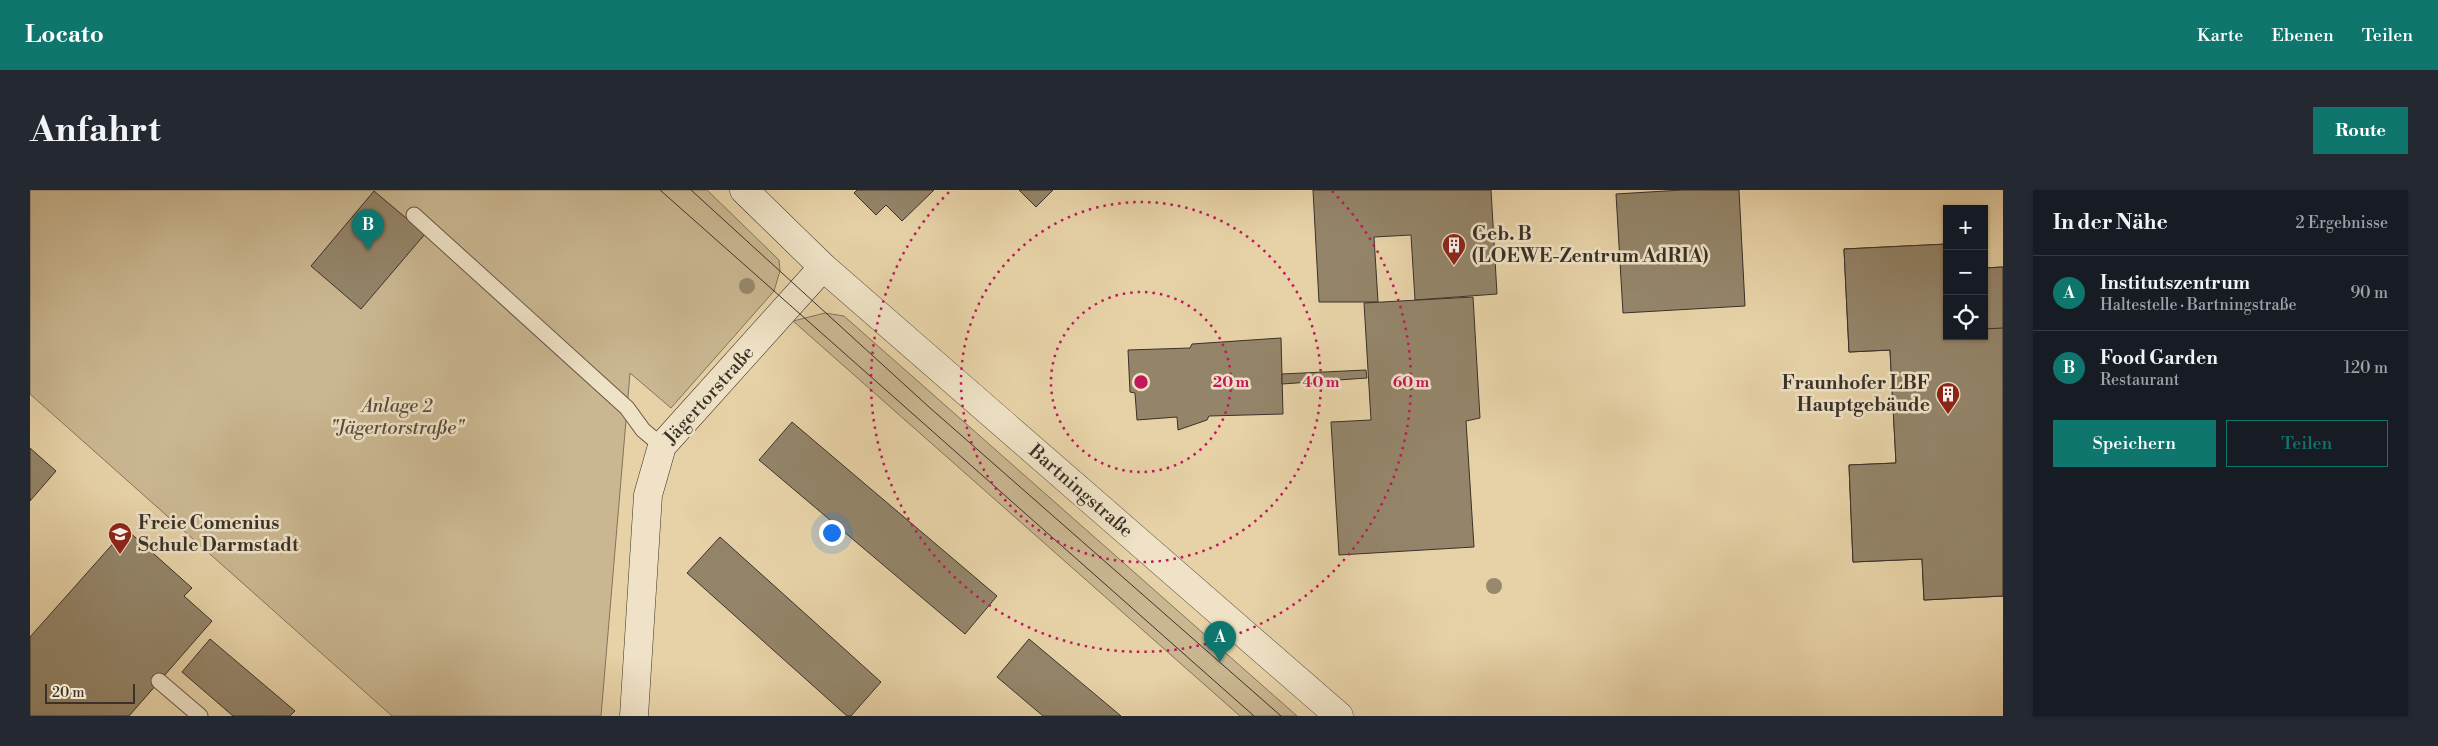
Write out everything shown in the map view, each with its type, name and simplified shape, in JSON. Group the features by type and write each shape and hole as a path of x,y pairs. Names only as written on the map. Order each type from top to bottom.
{"street":[{"path":"744,190 823,267"},
{"name":"Jägertorstraße","path":"634,716 648,495 662,446 823,267"},
{"name":"Bartningstraße","path":"823,267 1339,716"}],"lane":[{"path":"414,215 627,408 643,430 662,446"},
{"path":"159,681 200,716"}],"green space":[{"name":"Anlage 2 \"Jägertorstraße\"","path":"30,190 707,190 779,260 780,271 774,291 671,408 630,373 601,716 392,716 30,394"},
{"path":"825,313 844,316 1297,716 1240,716 793,321"}],"building":[{"path":"857,190 934,190 902,221 886,205 876,215 854,193"},
{"path":"1019,190 1053,190 1036,207"},
{"name":"Geb. B (LOEWE-Zentrum AdRIA)","path":"1313,190 1491,190 1497,294 1415,300 1411,235 1374,237 1378,302 1319,302"},
{"path":"1682,190 1739,190 1745,306 1623,313 1616,194"},
{"path":"374,191 425,234 361,309 311,266"},
{"name":"Fraunhofer LBF Hauptgebäude","path":"1943,244 1943,340 1960,340 1963,391 2003,389 2003,596 1924,600 1922,559 1853,562 1849,465 1896,463 1890,350 1849,352 1844,249"},
{"name":"Fraunhofer LBF Hauptgebäude","path":"1943,244 1943,340 1988,340 1988,268 2003,267 2003,596 1924,600 1922,559 1853,562 1849,465 1896,463 1890,350 1849,352 1844,249"},
{"path":"2003,267 2003,328 1988,329 1988,268"},
{"path":"1473,297 1480,418 1466,421 1474,547 1339,555 1331,422 1371,420 1364,303"},
{"path":"1281,338 1283,414 1209,416 1207,420 1178,430 1177,417 1137,420 1135,393 1130,392 1128,350 1190,348 1192,344"},
{"path":"1366,370 1367,378 1282,384 1282,374"},
{"path":"792,422 997,596 965,634 759,460"},
{"path":"30,448 56,471 30,501"},
{"path":"126,529 192,588 184,596 212,621 129,716 30,716 30,637"},
{"path":"720,537 881,682 851,716 847,716 687,573"},
{"path":"210,639 295,711 290,716 233,716 182,672"},
{"path":"1029,639 1121,716 1043,716 997,677"}],"tram line":[{"path":"660,190 1254,716"},
{"path":"691,190 929,407 1281,716"}],"place":[{"name":"Food Garden","path":"368,250"},
{"name":"Geb. B (LOEWE-Zentrum AdRIA)","path":"1454,266"},
{"name":"Fraunhofer LBF Hauptgebäude","path":"1948,415"},
{"name":"Freie Comenius Schule Darmstadt","path":"120,555"},
{"name":"Institutszentrum","path":"1220,662"}]}
